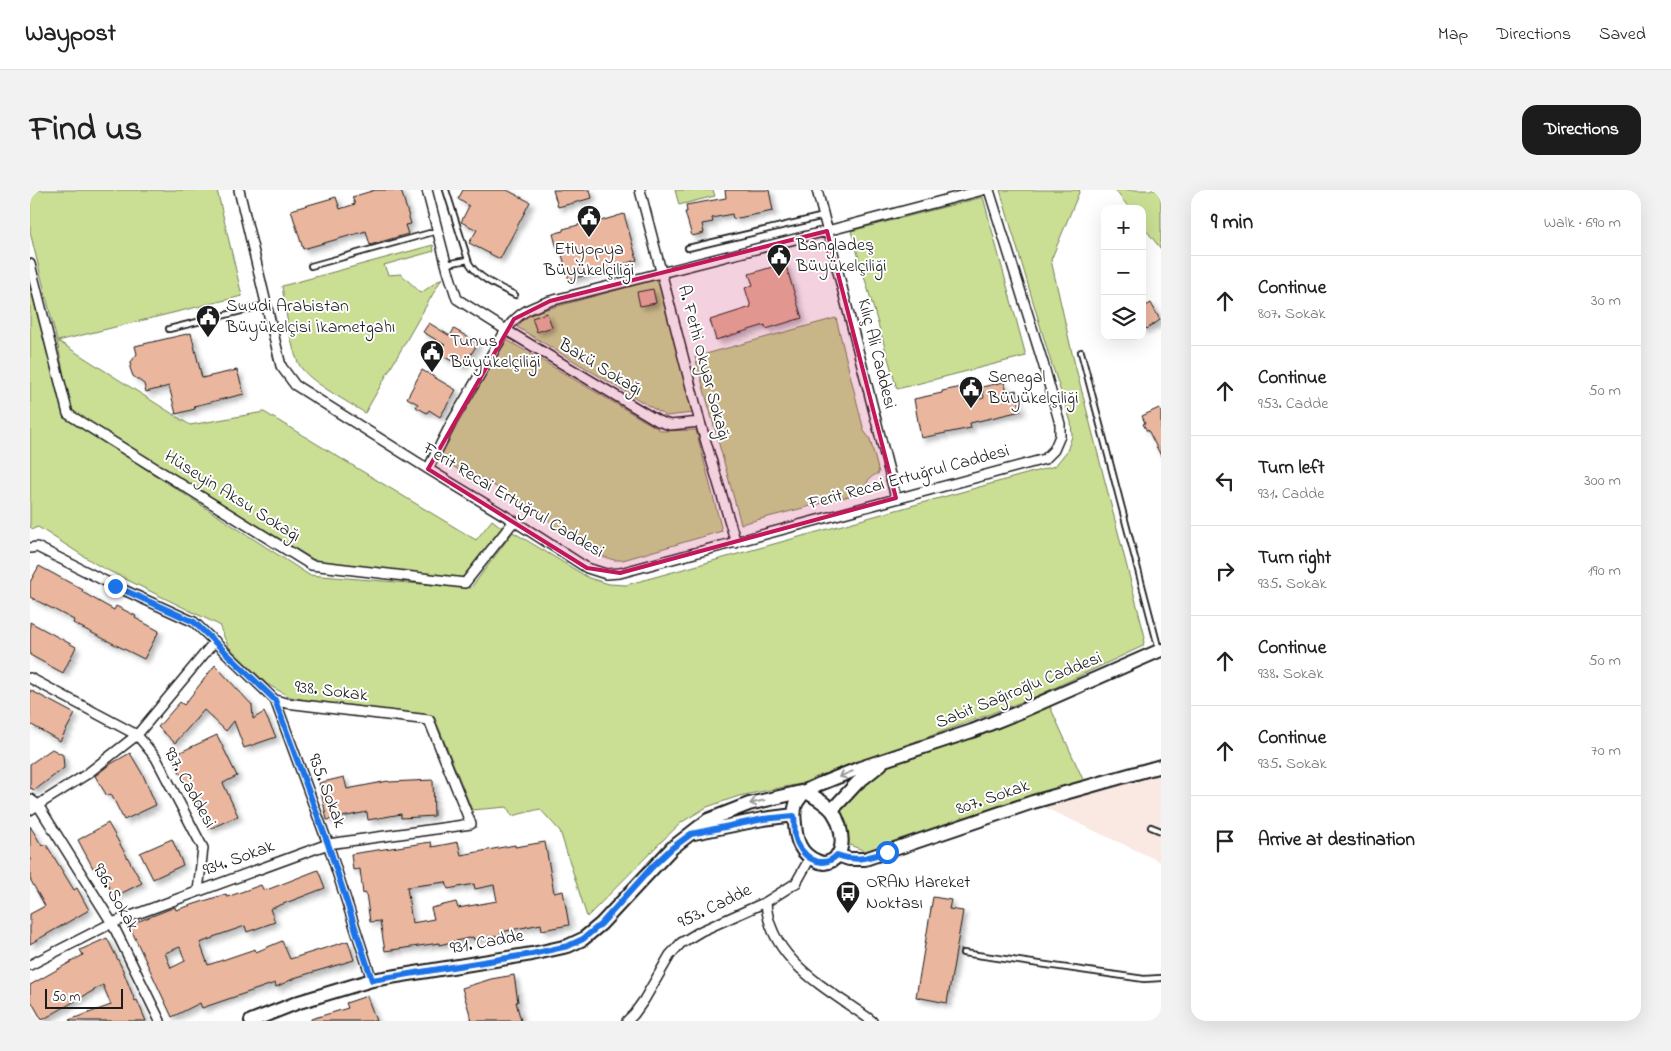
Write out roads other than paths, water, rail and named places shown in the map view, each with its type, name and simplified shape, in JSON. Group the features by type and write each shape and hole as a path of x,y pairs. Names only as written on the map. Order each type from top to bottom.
{"main road":[{"name":"Sabit Sağıroğlu Caddesi","path":"805,791 889,758 972,731 1160,651"},
{"name":"Sabit Sağıroğlu Caddesi","path":"832,810 856,783 889,758"},
{"name":"807. Sokak","path":"837,855 849,859 865,859 1033,802 1161,766"},
{"path":"805,791 832,810 838,820 842,842 840,852 830,861 822,863 810,858 800,848 796,837 794,816 796,805 805,791"},
{"name":"931. Cadde","path":"251,1021 299,1002 372,980 532,954 568,946 583,939 607,918 672,848 708,820 748,804 805,791"},
{"name":"931. Cadde","path":"691,834 763,819 794,816"}],"street":[{"name":"Ferit Recai Ertuğrul Caddesi","path":"239,190 281,366 295,385 428,469 514,520 587,568 606,574 620,573 736,543 1045,458 1054,450 1060,436 1060,424 1043,362 989,190"},
{"name":"Bakü Sokağı","path":"427,190 457,299 658,421 670,425 700,422"},
{"name":"A. Fethi Okyar Sokağı","path":"640,190 700,422 736,543"},
{"name":"Kılıç Ali Caddesi","path":"817,190 896,498"},
{"path":"428,469 452,422 506,330 514,319 533,306 983,190"},
{"name":"Hüseyin Aksu Sokağı","path":"30,264 68,414 311,565 465,583 514,520"},
{"path":"30,548 37,547 115,586 194,622 215,641 137,735 87,774 33,805"},
{"name":"938. Sokak","path":"215,641 275,700 286,703 429,720 471,824"},
{"name":"937. Caddesi","path":"30,678 137,735 156,758 203,848 198,891"},
{"name":"935. Sokak","path":"275,700 328,844 372,980"},
{"name":"936. Sokak","path":"33,805 112,923 160,1021"},
{"name":"934. Sokak","path":"30,965 112,923 328,844 471,824"},
{"name":"953. Cadde","path":"627,1021 644,1000 670,955 681,944 701,931 766,902 796,883 810,858"},
{"path":"766,902 770,927 787,954 803,971 872,1021"}],"lane":[{"path":"446,190 468,260 473,270 515,296"},
{"path":"688,248 824,216"},
{"path":"311,266 438,231"},
{"path":"446,264 468,260"},
{"path":"168,329 266,304"},
{"path":"1081,352 1160,651"},
{"path":"1151,827 1161,831"},
{"path":"963,953 1144,978 1161,978"}],"place":[{"name":"Etiyopya Büyükelçiliği","path":"589,238"},
{"name":"Bangladeş Büyükelçiliği","path":"779,277"},
{"name":"Suudi Arabistan Büyükelçisi İkametgahı","path":"208,338"},
{"name":"Tunus Büyükelçiliği","path":"432,373"},
{"name":"Senegal Büyükelçiliği","path":"971,409"},
{"name":"ORAN Hareket Noktası","path":"848,914"}]}
